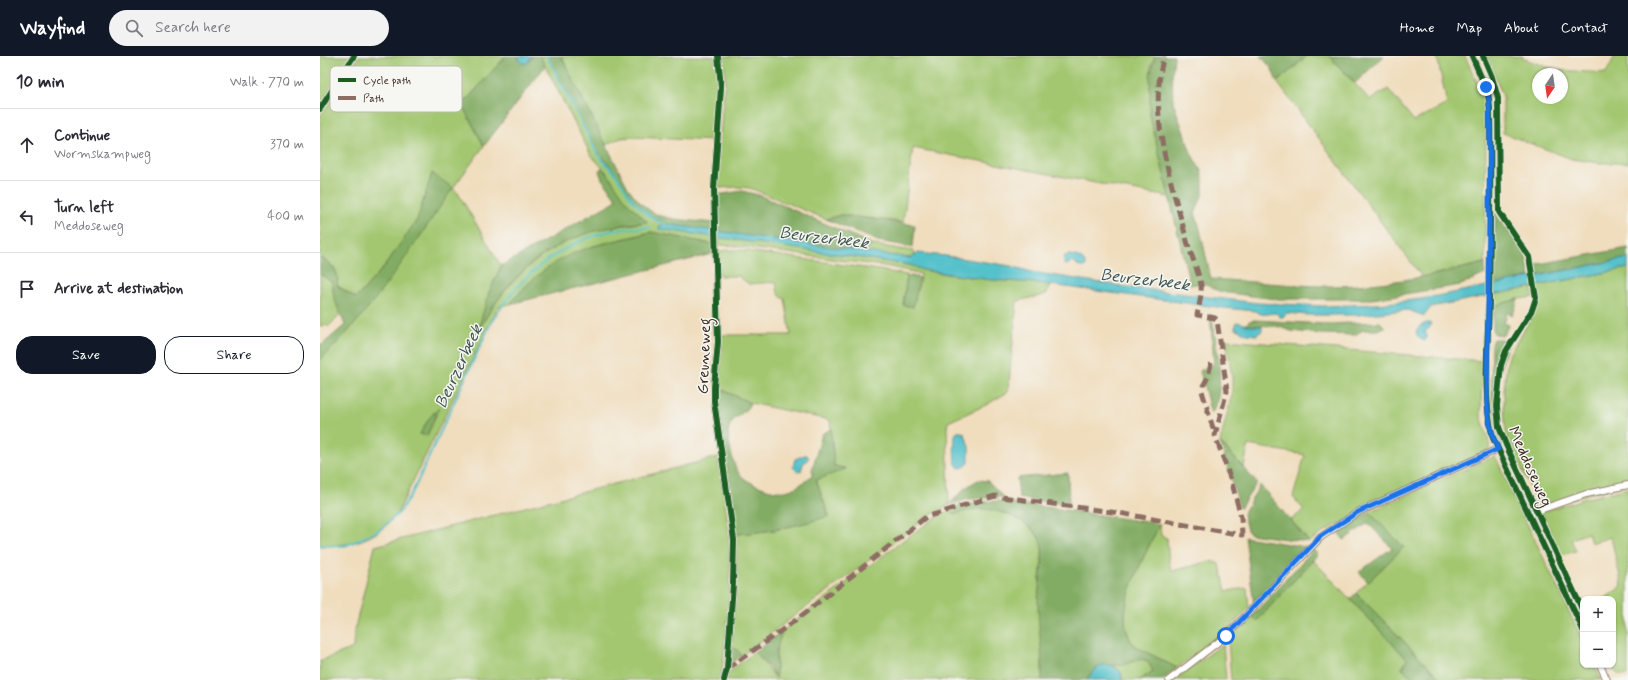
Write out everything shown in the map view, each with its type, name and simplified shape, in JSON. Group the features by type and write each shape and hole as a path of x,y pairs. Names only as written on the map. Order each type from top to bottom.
{"street":[{"path":"348,66 354,56"},
{"name":"Greuneweg","path":"718,56 721,87 714,189 718,342 714,401 734,547 727,669 724,680"},
{"name":"Meddoseweg","path":"1472,56 1486,87 1489,100 1488,421 1493,438 1580,624"},
{"path":"320,109 330,93"},
{"path":"1169,680 1226,636 1321,536 1358,512 1498,449"},
{"path":"1528,514 1586,494 1628,485"},
{"path":"1601,668 1607,680"}],"green space":[{"path":"320,56 353,56 346,66 330,66 330,90 320,105"},
{"path":"359,56 506,56 462,105 462,66 353,66"},
{"path":"506,56 519,56 519,61 531,59 531,56 540,56 545,66 484,146 462,105"},
{"path":"540,56 547,56 596,150 615,172 633,201 665,224 659,229 712,236 712,244 651,232 593,246 566,257 531,281 510,304 500,306 497,309 397,514 389,523 372,536 353,543 332,546 320,546 320,360 356,322 416,241 432,174 417,220 384,267 356,298 337,285 338,276 334,268 320,257 320,116 330,103 330,112 462,112 462,105 484,146 453,188 458,193 501,266 489,292 479,330 489,313 513,281 543,256 577,237 596,230 647,222 626,202 607,173 591,155","holes":["434,412 427,436 420,434"]},
{"path":"547,56 561,56 628,188 637,199 648,209 661,216 713,223 712,231 665,224 651,216 633,201 615,172 596,150"},
{"path":"561,56 719,56 721,65 716,141 631,137 621,138 605,145"},
{"path":"723,56 1155,56 1151,66 1150,115 1169,197 913,148 903,222 841,215 826,219 750,188 717,188 716,182 725,80"},
{"path":"1155,56 1174,56 1172,77 1173,102 1191,153 1201,171 1203,179 1203,193 1195,214 1199,225 1211,279 1318,286 1360,285 1423,277 1485,263 1485,274 1461,285 1372,299 1276,299 1221,292 1202,283 1190,285 1150,115 1150,76"},
{"path":"1261,56 1307,56 1277,82 1272,69"},
{"path":"1307,56 1329,56 1370,100 1388,89 1414,121 1447,104 1437,56 1465,56 1486,103 1485,263 1422,277 1277,82"},
{"path":"1329,56 1384,56 1355,83"},
{"path":"1486,56 1523,56 1522,58 1550,68 1532,68 1532,104 1568,104 1568,71 1606,73 1615,56 1628,56 1628,163 1600,163 1572,159 1503,133 1503,96"},
{"path":"601,168 607,173 627,202 648,222 592,232 568,241 546,253 527,268 509,286 492,308 477,333 489,293 501,266 617,200 602,179 599,171"},
{"path":"432,173 453,188 375,300 320,360 320,343 322,345 345,325 334,298 332,282 320,274 320,257 334,268 338,281 337,286 356,298 384,267 417,220"},
{"path":"742,191 759,195 874,245 857,251 718,232 717,195"},
{"path":"1495,213 1526,256 1530,277 1494,285"},
{"path":"841,215 915,225 913,247 878,241 826,219"},
{"path":"651,232 712,244 712,254 510,304 537,276 570,255 602,244"},
{"path":"718,237 911,265 923,270 939,273 992,280 1050,284 1047,293 1044,295 1017,301 1008,392 986,405 948,422 949,505 926,518 742,655 731,644 736,583 736,534 776,530 829,516 816,480 845,468 834,466 830,420 750,403 719,388 721,335 791,335 785,299 779,294 776,282 749,284 738,276 720,276 719,252 726,250 740,250 907,275 903,304 913,307 921,274 891,267 719,245"},
{"path":"874,245 913,251 915,255 910,258 857,251"},
{"path":"1628,248 1628,258 1535,276 1533,265"},
{"path":"1628,268 1628,484 1539,507 1506,434 1504,390 1507,363 1510,353 1538,307 1539,301 1537,286"},
{"path":"320,274 332,282 333,290 341,314 328,327 325,324 320,327"},
{"path":"907,275 920,278 913,307 903,305"},
{"path":"1532,287 1534,297 1518,299 1493,306 1493,295"},
{"path":"1518,299 1513,315 1507,313 1504,323 1509,325 1503,335 1495,334 1493,332 1493,306"},
{"path":"1210,315 1212,315 1220,380 1219,393 1211,414 1200,371 1214,364"},
{"path":"1255,320 1325,324 1380,322 1385,327 1378,330 1363,330 1355,335 1320,334 1291,331 1276,326 1246,325 1249,321"},
{"path":"1501,339 1509,342 1499,373 1495,407 1497,428 1504,445 1502,446 1498,433 1495,420 1493,407 1491,380 1492,340"},
{"path":"1226,340 1482,361 1481,416 1491,448 1327,530 1309,542 1291,520 1304,510 1293,497 1305,455 1248,445 1244,468 1220,442 1232,394 1232,376"},
{"path":"719,388 750,403 745,411 732,422 728,431 729,442 735,466 741,476 764,488 774,491 785,491 797,487 807,480 813,474 812,470 822,434 831,429 834,466 846,469 816,480 829,516 783,528 736,534 719,417"},
{"path":"439,408 427,436 420,434 429,418"},
{"path":"1220,442 1257,483 1240,508"},
{"path":"1495,456 1580,635 1580,668 1595,668 1601,680 1442,680 1356,593 1404,547 1369,512"},
{"path":"718,457 730,545 728,613 721,680 320,680 320,661 353,648 354,632 375,546"},
{"path":"1068,473 1069,505 1019,498 1017,478"},
{"path":"978,480 988,481 1003,497 968,499 949,505 965,488"},
{"path":"1260,485 1309,542 1250,534 1247,530 1243,514"},
{"path":"1628,488 1628,675 1617,673 1612,668 1616,668 1616,596 1608,596 1622,586 1611,537 1591,543 1588,533 1571,539 1576,551 1561,555 1541,512"},
{"path":"998,501 1160,524 1132,584 1128,597 1125,623 1133,645 1177,668 1163,680 1140,680 1153,671 1148,662 1142,659 1122,665 1103,665 1097,668 1086,680 1042,680 1038,603 1042,569 1042,548 1039,539 1027,525 1009,515 1000,512 982,509 955,514 949,509 979,502"},
{"path":"949,509 951,512 982,509 1009,515 1027,525 1039,539 1042,548 1039,591 1042,680 727,680 728,673 731,670 755,652 776,678 776,652 782,631 913,533"},
{"path":"1369,512 1404,547 1368,582 1359,572 1392,548 1368,523 1344,540 1337,531"},
{"path":"1160,524 1161,536 1167,538 1169,562 1172,571 1211,561 1220,564 1226,591 1247,588 1249,608 1226,632 1177,668 1133,645 1125,623 1128,597 1132,584"},
{"path":"1245,537 1306,547 1254,605"},
{"path":"1313,550 1318,554 1257,621 1252,616"},
{"path":"1313,560 1407,659 1402,669 1416,680 1231,680 1228,639 1252,616 1257,620"},
{"path":"1356,593 1442,680 1416,680 1402,669 1407,659 1350,599"},
{"path":"782,631 776,652 776,678 770,668 755,652"},
{"path":"731,644 742,655 729,665"},
{"path":"1223,644 1226,680 1174,680"},
{"path":"1142,659 1148,662 1153,671 1140,680 1122,680 1120,671 1113,665 1122,665"}],"water":[{"path":"519,56 531,56 525,64 519,60"},
{"name":"Beurzerbeek","path":"665,224 910,258 918,253 946,256 1011,266 1032,272 1128,287 1257,303 1324,306 1378,304 1422,299 1628,258 1628,268 1431,307 1424,316 1408,310 1357,315 1308,315 1287,313 1283,317 1280,317 1276,313 1263,314 1256,311 1036,283 992,280 923,270 911,265 659,229 659,226"},
{"path":"1067,255 1081,258 1085,262 1085,267 1080,267 1073,261 1067,265 1064,264 1064,257"},
{"path":"1237,322 1252,326 1262,326 1262,331 1256,335 1247,334 1235,328"},
{"path":"1427,323 1431,323 1431,326 1425,332 1427,336 1425,341 1419,338 1416,332 1419,327"},
{"path":"957,432 962,432 965,434 969,447 969,463 964,467 959,468 955,462 954,453 955,435"},
{"path":"805,455 809,458 803,464 801,471 797,471 793,467 795,459"},
{"path":"1103,665 1119,670 1122,680 1086,680 1097,668"}],"waterway":[{"path":"547,56 599,157 615,173 633,201 651,217 666,225"},
{"name":"Beurzerbeek","path":"320,545 345,546 378,531 400,512 414,489 490,325 513,292 526,278 556,254 591,237 615,230 650,227"}],"marked path":[{"path":"727,669 796,620 926,517 995,496 1119,513 1242,535 1241,517 1232,483 1215,435 1227,391 1217,320 1215,318 1197,315 1201,296 1201,285 1187,241 1169,173 1160,125 1158,102 1159,79 1164,56"},
{"path":"1211,363 1208,377 1202,391 1215,435"}],"cycle path":[{"path":"348,66 354,56"},
{"path":"718,56 721,87 714,189 718,342 714,401 734,540 733,584 727,669 724,680"},
{"path":"1472,56 1488,93 1490,108 1490,254 1486,371 1488,405 1493,438 1580,624"},
{"path":"1483,56 1492,77 1498,98 1499,212 1529,257 1536,298 1532,310 1506,351 1501,365 1497,406 1499,427 1580,605"},
{"path":"320,109 330,93"}],"route":[{"path":"1226,636 1262,600 1310,546 1321,536 1358,512 1498,449 1488,421 1487,403 1490,130 1489,100 1486,87"}]}
